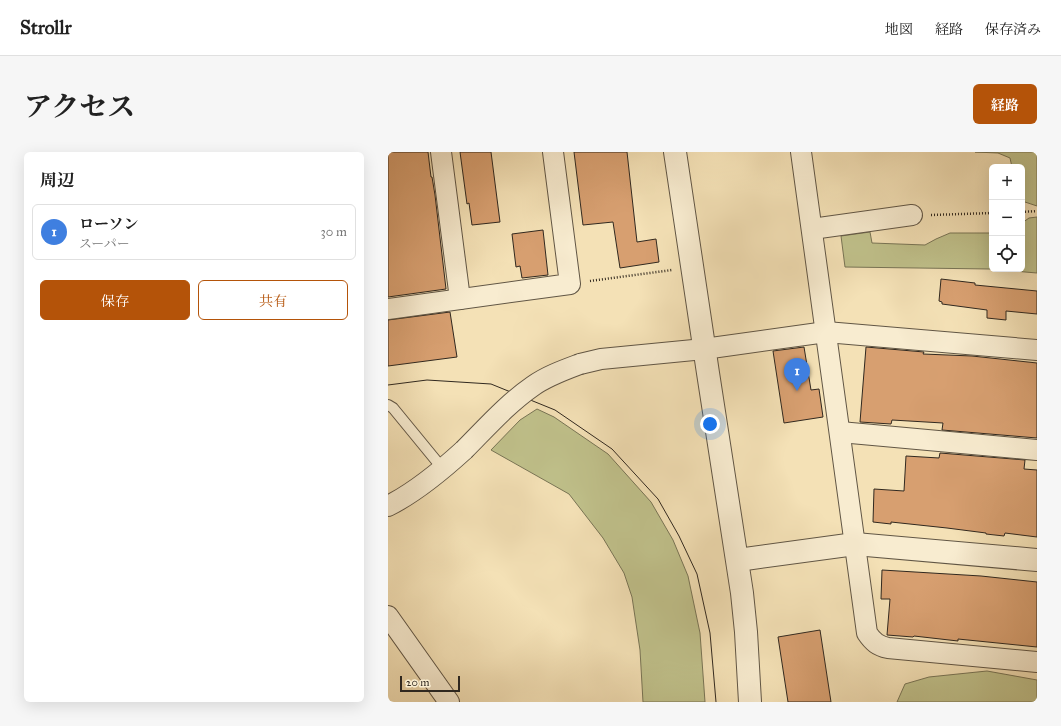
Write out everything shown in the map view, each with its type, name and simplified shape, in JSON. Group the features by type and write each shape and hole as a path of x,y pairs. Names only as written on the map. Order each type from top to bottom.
{"street":[{"path":"441,152 460,299"},
{"path":"388,309 570,284 553,152"},
{"path":"676,152 704,349 738,560 746,632 750,702"},
{"path":"801,152 867,633 879,646 1037,662"},
{"path":"812,229 912,215"},
{"path":"388,506 418,488 437,462 464,450 508,406 533,386 554,374 580,364 601,359 704,349 826,332 1037,350"},
{"path":"840,432 1037,450"},
{"path":"738,560 855,544 1037,560"},
{"path":"388,616 449,702"}],"lane":[{"path":"388,405 393,408 437,462"}],"path":[{"path":"1025,212 1037,211"},
{"path":"912,215 989,213"},
{"path":"570,284 674,270"}],"green space":[{"path":"975,152 1037,152 1037,206 1025,202 1025,164 1011,164 1010,158 998,153"},
{"path":"1037,217 1037,273 1025,272 1025,221 1029,218"},
{"path":"870,232 872,243 925,245 950,233 989,233 989,269 845,267 841,236"},
{"path":"537,409 554,417 608,454 651,502 673,540 688,576 700,633 705,702 643,702 640,650 632,597 624,573 603,538 569,494 491,450 520,420"},
{"path":"987,671 1037,680 1037,702 897,702 905,684 929,677"}],"building":[{"path":"388,152 428,152 435,195 446,289 388,297"},
{"path":"460,152 491,152 500,222 472,225 469,203 467,204"},
{"path":"574,152 627,152 637,242 656,239 659,262 620,268 613,222 583,225"},
{"path":"543,230 548,275 522,278 520,266 516,267 512,234"},
{"path":"941,279 975,283 975,285 1037,291 1037,314 1006,311 1006,320 987,318 987,310 942,304 942,302 939,301"},
{"path":"450,312 457,357 388,366 388,320"},
{"path":"804,347 811,390 819,389 823,417 784,423 773,351"},
{"path":"866,347 924,352 923,354 972,356 1037,363 1037,438 942,430 943,423 892,420 891,424 860,422"},
{"path":"940,453 1025,460 1024,469 1037,470 1037,537 1005,533 1004,536 891,522 891,524 873,522 874,489 904,491 906,456 939,458"},
{"path":"882,570 981,576 1037,582 1037,647 958,639 958,641 914,636 887,635 890,599 881,599"},
{"path":"820,630 831,702 788,702 778,637"}],"tram line":[{"path":"388,385 427,380 491,384 555,410 612,449 658,499 679,536 697,574 710,633 716,702"}],"place":[{"name":"ローソン","path":"797,391"}]}
